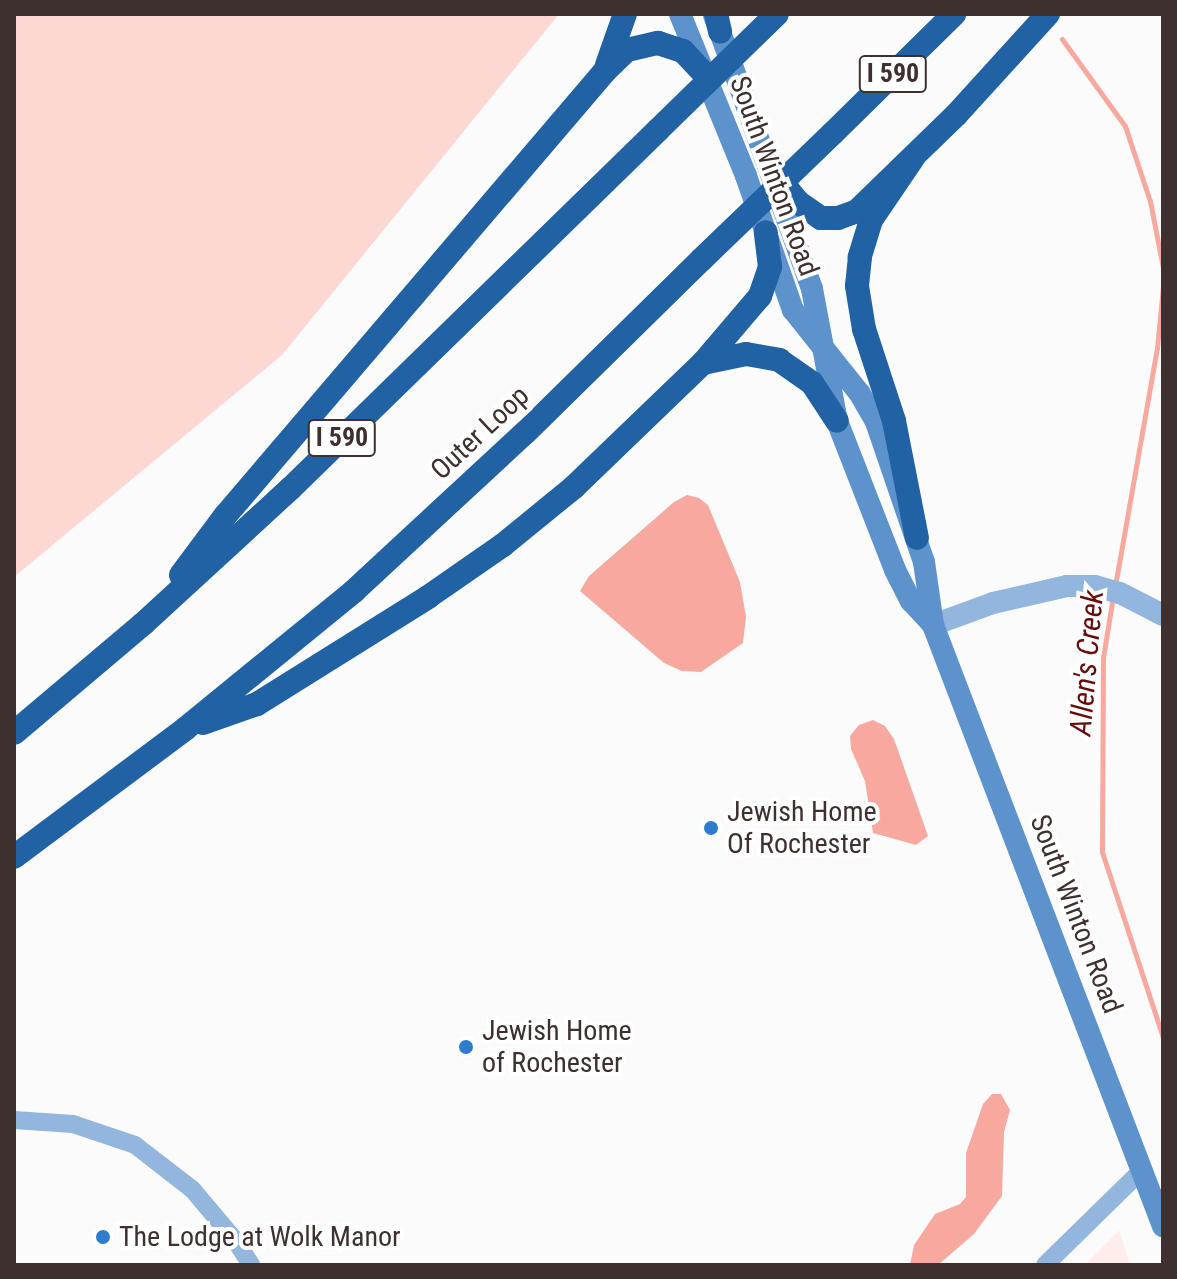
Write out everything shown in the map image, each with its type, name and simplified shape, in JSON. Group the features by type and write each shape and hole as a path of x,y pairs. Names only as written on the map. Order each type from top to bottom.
{"highway":[{"path":"605,71 625,14"},
{"name":"I 590","path":"14,733 143,624 290,489 777,14"},
{"name":"Outer Loop","path":"14,857 185,729 354,591 526,432 954,14"},
{"path":"772,170 809,211 832,219 863,207 1048,14"},
{"path":"143,624 225,516 605,71 633,47 658,43 683,51 705,75"},
{"path":"913,158 871,220 860,257 857,286 864,329 894,421 917,538"},
{"path":"185,729 257,704 466,572 574,487 703,363 764,289 770,267 766,232"},
{"path":"703,363 746,354 781,361 812,383 837,421"}],"main road":[{"name":"South Winton Road","path":"680,14 766,232 793,310 870,408 917,538 931,593 933,625 1163,1226"},
{"name":"South Winton Road","path":"716,20 812,289 837,421 895,570 911,601 933,625"}],"street":[{"path":"933,625 1033,592 1081,586 1120,593 1163,615"},
{"path":"14,1120 73,1124 135,1145 161,1162 192,1189 235,1240 251,1265"},
{"path":"1045,1265 1142,1170"}],"shaded area":[{"path":"14,14 559,14 282,355 14,577"},
{"path":"687,495 699,498 708,505 740,582 746,617 743,643 701,672 682,671 664,663 580,591 589,576 674,502"},
{"path":"873,720 885,726 894,739 928,836 916,845 873,833 865,781 851,749 850,736 859,725"},
{"path":"992,1094 1001,1094 1010,1110 1004,1132 1002,1196 974,1234 938,1265 910,1265 914,1245 935,1214 960,1204 966,1197 966,1153 983,1104"},
{"path":"1119,1230 1130,1265 1085,1265"}],"waterway":[{"name":"Allen's Creek","path":"1062,39 1125,126 1150,201 1163,268"},
{"name":"Allen's Creek","path":"1115,586 1157,348 1163,287"},
{"name":"Allen's Creek","path":"1113,596 1103,658 1102,852 1163,1037"}],"place":[{"name":"Jewish Home Of Rochester","path":"711,828"},
{"name":"Jewish Home of Rochester","path":"466,1047"},
{"name":"The Lodge at Wolk Manor","path":"103,1237"}]}
